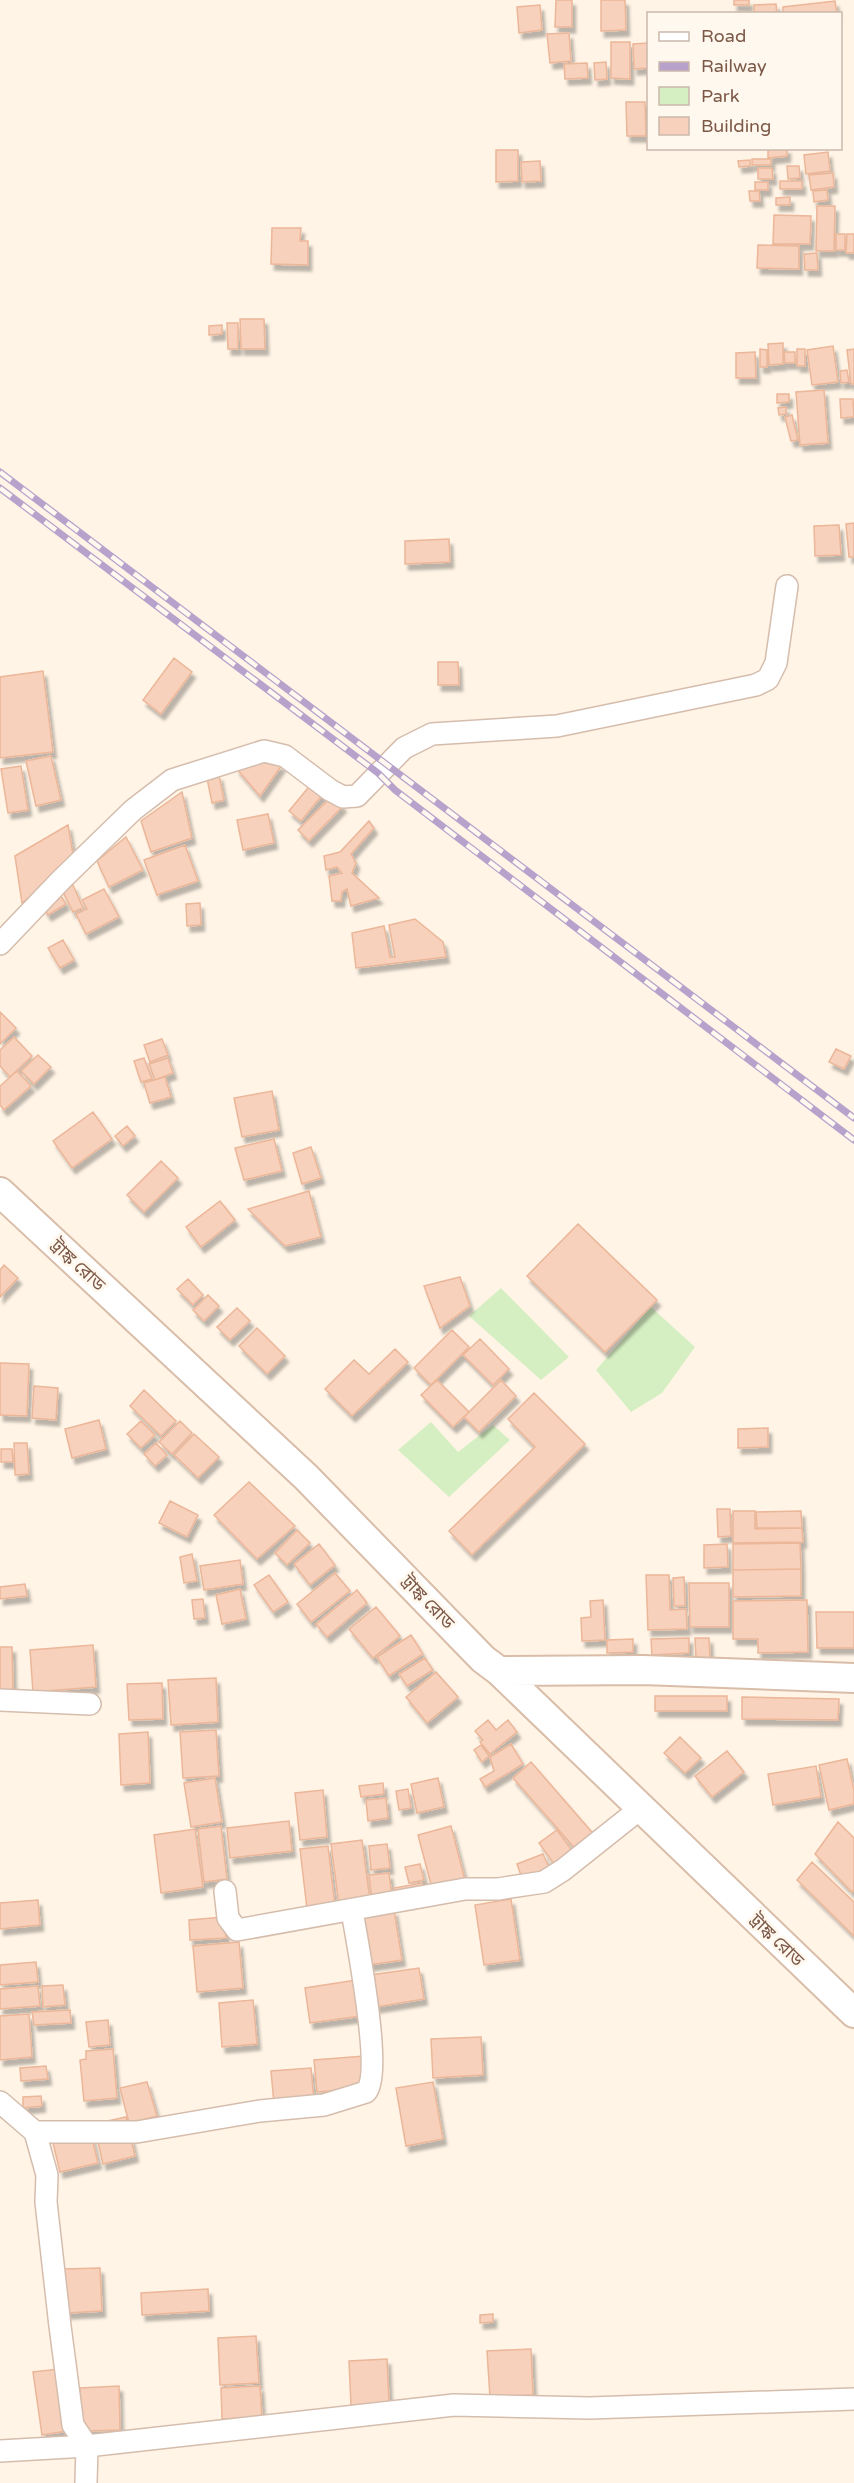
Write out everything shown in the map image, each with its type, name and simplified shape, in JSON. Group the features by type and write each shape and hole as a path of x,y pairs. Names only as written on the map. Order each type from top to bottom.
{"main road":[{"name":"ট্রাঙ্ক রোড","path":"0,1192 306,1477 483,1659 499,1671 854,2013"},
{"path":"499,1671 643,1670 854,1678"}],"street":[{"path":"0,945 61,880 134,810 172,780 264,751 285,756 343,797 357,796 404,748 432,734 557,726 756,685 768,679 776,663 787,586"},
{"path":"0,1700 90,1704"},
{"path":"225,1891 228,1918 237,1930 465,1889 498,1889 536,1885 563,1870 641,1808"},
{"path":"35,2132 137,2132 260,2112 324,2105 366,2092 372,2078 366,1992 352,1911"},
{"path":"0,2102 35,2132 47,2175 46,2202 73,2426 87,2446 86,2483"},
{"path":"0,2451 87,2446 454,2405 590,2408 854,2399"}],"green space":[{"path":"501,1288 569,1357 541,1380 469,1316"},
{"path":"651,1307 695,1347 662,1393 631,1412 596,1370"},
{"path":"431,1422 458,1452 493,1425 510,1440 449,1497 398,1450"}],"building":[{"path":"556,0 572,0 572,27 555,27"},
{"path":"601,0 625,0 626,30 601,31"},
{"path":"734,0 749,0 749,5 734,5"},
{"path":"835,1 837,12 783,12 783,7"},
{"path":"776,4 777,12 754,12 754,5"},
{"path":"540,5 542,30 519,33 517,7"},
{"path":"569,33 571,61 550,63 547,34"},
{"path":"611,42 630,42 630,79 611,78"},
{"path":"647,43 647,68 634,69 633,44"},
{"path":"606,62 607,79 595,80 594,63"},
{"path":"587,63 588,78 565,79 564,64"},
{"path":"626,102 645,102 646,136 627,136"},
{"path":"496,150 518,150 518,181 496,182"},
{"path":"768,150 787,150 787,156 768,158"},
{"path":"828,152 830,171 806,174 804,155"},
{"path":"752,159 771,159 771,165 752,165"},
{"path":"750,160 750,166 739,167 738,161"},
{"path":"540,161 541,181 522,182 521,162"},
{"path":"787,166 799,166 800,178 788,179"},
{"path":"758,168 772,168 773,179 758,179"},
{"path":"833,173 834,187 811,190 809,175"},
{"path":"780,181 802,181 802,189 780,189"},
{"path":"755,182 768,182 768,190 755,190"},
{"path":"827,190 828,200 814,202 813,191"},
{"path":"749,191 759,191 760,201 750,201"},
{"path":"790,197 790,205 776,205 776,198"},
{"path":"817,206 835,206 834,251 816,251"},
{"path":"774,215 811,216 810,244 773,244"},
{"path":"272,228 301,228 300,241 308,241 308,265 271,264"},
{"path":"836,234 845,234 845,250 836,250"},
{"path":"847,234 854,234 854,253 846,253"},
{"path":"758,245 799,246 799,269 757,268"},
{"path":"817,253 818,270 805,270 804,254"},
{"path":"240,319 264,319 265,349 241,349"},
{"path":"227,323 238,323 238,349 228,349"},
{"path":"222,325 222,334 209,335 209,326"},
{"path":"783,343 783,364 769,365 768,344"},
{"path":"833,346 838,382 812,385 807,350"},
{"path":"760,349 767,350 767,367 760,367"},
{"path":"797,349 805,349 805,366 797,366"},
{"path":"854,349 854,384 851,384 847,350"},
{"path":"755,352 756,378 736,378 736,353"},
{"path":"784,352 795,352 795,363 785,363"},
{"path":"847,370 849,382 841,383 840,371"},
{"path":"824,390 828,443 800,445 796,392"},
{"path":"777,394 789,394 789,402 777,403"},
{"path":"840,399 853,399 854,417 841,418"},
{"path":"786,407 786,414 779,415 778,408"},
{"path":"792,415 798,440 791,441 785,417"},
{"path":"854,523 854,557 849,557 846,524"},
{"path":"839,525 841,555 815,556 814,526"},
{"path":"449,539 450,562 405,564 405,541"},
{"path":"174,658 192,672 161,714 143,700"},
{"path":"438,662 458,662 459,685 438,685"},
{"path":"43,671 53,752 0,758 0,677"},
{"path":"51,756 61,800 36,806 26,761"},
{"path":"258,759 282,765 260,796 236,768"},
{"path":"21,766 28,810 8,813 1,769"},
{"path":"219,775 224,800 212,803 207,778"},
{"path":"312,783 324,793 301,821 289,811"},
{"path":"182,792 192,838 151,852 141,821"},
{"path":"332,796 343,806 309,841 298,830"},
{"path":"268,814 274,843 243,850 237,820"},
{"path":"369,821 374,828 351,854 356,863 352,873 379,898 351,906 347,889 342,892 341,901 332,901 329,876 342,873 337,867 326,870 324,856 340,852"},
{"path":"68,825 74,860 22,903 15,856"},
{"path":"126,837 143,870 109,887 97,861"},
{"path":"185,845 198,881 157,895 144,860"},
{"path":"73,885 83,908 73,912 62,890"},
{"path":"104,889 119,917 86,934 76,914 87,909 82,900"},
{"path":"61,896 66,904 48,915 43,907"},
{"path":"200,903 201,925 187,926 186,904"},
{"path":"415,919 443,942 446,957 356,968 352,933 384,926 390,957 395,957 389,925"},
{"path":"63,940 74,960 60,968 48,948"},
{"path":"0,1012 16,1028 0,1044"},
{"path":"14,1037 32,1056 10,1077 0,1066 0,1050"},
{"path":"162,1039 168,1055 150,1062 144,1045"},
{"path":"836,1049 851,1056 844,1069 829,1062"},
{"path":"38,1055 51,1067 34,1084 21,1071"},
{"path":"144,1058 152,1079 141,1082 134,1061"},
{"path":"168,1058 173,1073 155,1080 149,1064"},
{"path":"17,1071 31,1086 4,1110 0,1105 0,1086"},
{"path":"165,1077 171,1097 150,1103 144,1083"},
{"path":"272,1091 279,1130 242,1137 234,1098"},
{"path":"93,1112 112,1139 72,1168 53,1141"},
{"path":"127,1126 135,1136 123,1146 115,1136"},
{"path":"274,1139 282,1171 244,1180 235,1148"},
{"path":"311,1147 321,1178 302,1184 293,1153"},
{"path":"161,1161 178,1178 144,1212 127,1195"},
{"path":"309,1191 321,1237 285,1246 248,1209"},
{"path":"220,1201 235,1220 201,1247 186,1227"},
{"path":"578,1224 657,1300 605,1352 527,1276"},
{"path":"4,1265 18,1278 0,1297 0,1270"},
{"path":"460,1277 470,1306 440,1328 424,1286"},
{"path":"188,1279 203,1295 193,1305 177,1289"},
{"path":"208,1295 219,1306 204,1321 193,1310"},
{"path":"237,1308 250,1321 230,1340 217,1327"},
{"path":"257,1328 285,1356 267,1374 239,1346"},
{"path":"452,1330 469,1347 431,1385 414,1368"},
{"path":"480,1339 509,1369 493,1385 463,1355"},
{"path":"395,1349 408,1362 352,1416 325,1389 354,1360 369,1374"},
{"path":"0,1363 29,1364 27,1416 0,1415"},
{"path":"437,1380 469,1412 453,1427 421,1395"},
{"path":"501,1380 516,1396 479,1432 464,1417"},
{"path":"34,1386 58,1388 56,1420 32,1418"},
{"path":"144,1390 176,1421 161,1436 130,1406"},
{"path":"534,1393 585,1444 472,1555 449,1531 535,1447 508,1419"},
{"path":"99,1420 106,1449 72,1458 65,1429"},
{"path":"141,1421 155,1435 141,1448 127,1434"},
{"path":"180,1421 192,1433 172,1454 159,1442"},
{"path":"768,1428 768,1447 738,1448 738,1429"},
{"path":"194,1434 219,1457 198,1478 174,1455"},
{"path":"14,1443 27,1443 29,1474 15,1475"},
{"path":"156,1443 167,1455 155,1466 144,1454"},
{"path":"1,1449 12,1449 13,1462 1,1462"},
{"path":"249,1482 295,1526 257,1559 214,1515"},
{"path":"170,1501 198,1515 187,1537 159,1523"},
{"path":"717,1509 730,1509 731,1536 718,1537"},
{"path":"733,1511 755,1511 755,1529 802,1528 803,1542 733,1543"},
{"path":"801,1511 802,1528 757,1528 756,1512"},
{"path":"297,1530 310,1543 287,1565 275,1553"},
{"path":"800,1543 801,1569 733,1570 733,1544"},
{"path":"319,1544 335,1565 310,1585 294,1564"},
{"path":"727,1544 728,1567 704,1568 704,1545"},
{"path":"192,1554 197,1581 184,1583 180,1557"},
{"path":"240,1560 243,1584 204,1590 200,1566"},
{"path":"801,1569 801,1596 733,1597 733,1570"},
{"path":"335,1573 350,1591 311,1622 297,1604"},
{"path":"269,1575 288,1602 273,1612 254,1585"},
{"path":"646,1575 669,1575 670,1610 686,1609 687,1629 648,1630"},
{"path":"684,1577 685,1606 674,1606 673,1578"},
{"path":"689,1583 729,1583 729,1627 690,1627"},
{"path":"25,1584 27,1596 0,1599 0,1587"},
{"path":"240,1589 246,1619 222,1624 216,1595"},
{"path":"357,1590 367,1603 327,1637 316,1624"},
{"path":"203,1599 205,1618 194,1619 192,1600"},
{"path":"603,1600 605,1640 582,1641 581,1618 591,1617 590,1601"},
{"path":"807,1600 808,1652 758,1653 758,1639 733,1639 733,1601"},
{"path":"376,1607 400,1636 373,1658 349,1629"},
{"path":"816,1612 854,1612 854,1648 817,1648"},
{"path":"411,1635 423,1654 389,1676 377,1657"},
{"path":"689,1638 689,1653 652,1655 651,1639"},
{"path":"695,1638 709,1638 710,1658 696,1659"},
{"path":"633,1639 633,1652 607,1653 607,1640"},
{"path":"93,1645 96,1687 33,1692 30,1650"},
{"path":"0,1647 12,1647 13,1693 0,1693"},
{"path":"425,1658 433,1670 407,1686 399,1674"},
{"path":"436,1672 458,1697 427,1723 406,1697"},
{"path":"216,1678 218,1722 171,1725 168,1680"},
{"path":"162,1683 163,1719 129,1720 127,1684"},
{"path":"655,1696 727,1696 727,1711 655,1711"},
{"path":"742,1697 839,1699 838,1720 742,1719"},
{"path":"488,1720 496,1730 508,1720 517,1732 490,1754 480,1742 483,1740 475,1731"},
{"path":"216,1730 219,1776 183,1778 180,1732"},
{"path":"148,1732 150,1783 121,1785 119,1734"},
{"path":"680,1737 701,1758 685,1773 664,1753"},
{"path":"511,1744 523,1764 485,1787 480,1779 494,1771 490,1757"},
{"path":"481,1745 489,1756 482,1762 474,1750"},
{"path":"727,1751 744,1772 712,1797 695,1776"},
{"path":"847,1759 854,1790 854,1804 829,1810 819,1765"},
{"path":"531,1762 597,1838 579,1853 513,1778"},
{"path":"816,1766 821,1797 773,1805 768,1774"},
{"path":"215,1778 222,1822 191,1827 184,1783"},
{"path":"438,1778 444,1807 417,1813 411,1784"},
{"path":"383,1783 384,1794 361,1797 359,1786"},
{"path":"408,1789 411,1808 399,1810 396,1791"},
{"path":"323,1790 327,1837 300,1840 295,1793"},
{"path":"386,1798 388,1818 368,1821 366,1800"},
{"path":"289,1821 292,1851 230,1858 227,1828"},
{"path":"838,1822 854,1838 854,1889 852,1892 815,1854"},
{"path":"221,1826 227,1879 204,1882 198,1829"},
{"path":"451,1826 465,1880 432,1888 418,1835"},
{"path":"195,1829 203,1887 161,1893 154,1835"},
{"path":"557,1830 573,1852 555,1865 539,1843"},
{"path":"362,1840 370,1901 339,1905 331,1844"},
{"path":"387,1844 390,1868 371,1870 369,1846"},
{"path":"328,1846 335,1906 307,1909 300,1849"},
{"path":"543,1854 550,1870 523,1881 517,1864"},
{"path":"812,1862 854,1902 854,1936 797,1880"},
{"path":"420,1864 424,1880 409,1883 405,1867"},
{"path":"389,1873 392,1898 372,1900 369,1875"},
{"path":"422,1883 424,1896 396,1900 394,1888"},
{"path":"511,1899 520,1960 484,1965 475,1905"},
{"path":"38,1900 40,1925 0,1929 0,1903"},
{"path":"394,1910 402,1960 369,1965 361,1915"},
{"path":"224,1917 226,1938 190,1940 189,1920"},
{"path":"239,1942 243,1988 197,1992 193,1946"},
{"path":"36,1962 38,1982 0,1985 0,1965"},
{"path":"419,1968 424,1999 376,2007 371,1975"},
{"path":"356,1980 361,2016 310,2023 305,1988"},
{"path":"63,1985 65,2005 43,2007 42,1986"},
{"path":"38,1986 40,2006 0,2009 0,1989"},
{"path":"253,2000 257,2044 222,2047 219,2003"},
{"path":"70,2010 71,2023 34,2025 32,2012"},
{"path":"29,2014 32,2057 0,2060 0,2016"},
{"path":"108,2020 110,2045 89,2047 86,2022"},
{"path":"481,2037 483,2075 433,2078 431,2039"},
{"path":"113,2049 117,2098 84,2101 80,2060 86,2059 86,2051"},
{"path":"364,2056 366,2088 317,2092 314,2060"},
{"path":"46,2066 48,2079 21,2081 20,2068"},
{"path":"311,2068 314,2100 274,2104 271,2071"},
{"path":"147,2082 157,2116 129,2123 120,2088"},
{"path":"433,2082 443,2139 406,2146 396,2088"},
{"path":"41,2096 42,2106 23,2108 23,2097"},
{"path":"126,2117 135,2156 103,2164 94,2124"},
{"path":"91,2134 98,2163 60,2172 53,2143"},
{"path":"100,2268 102,2311 66,2313 64,2269"},
{"path":"208,2289 209,2311 142,2315 141,2293"},
{"path":"493,2314 493,2322 480,2323 480,2315"},
{"path":"256,2336 259,2383 220,2385 218,2338"},
{"path":"531,2349 533,2395 490,2397 487,2351"},
{"path":"387,2359 389,2403 351,2405 349,2361"},
{"path":"59,2369 67,2431 42,2435 33,2372"},
{"path":"119,2386 120,2430 82,2431 80,2388"},
{"path":"260,2386 262,2417 222,2419 221,2388"}],"railway":[{"path":"0,472 854,1118"},
{"path":"0,488 378,773 395,790 854,1140"}]}
